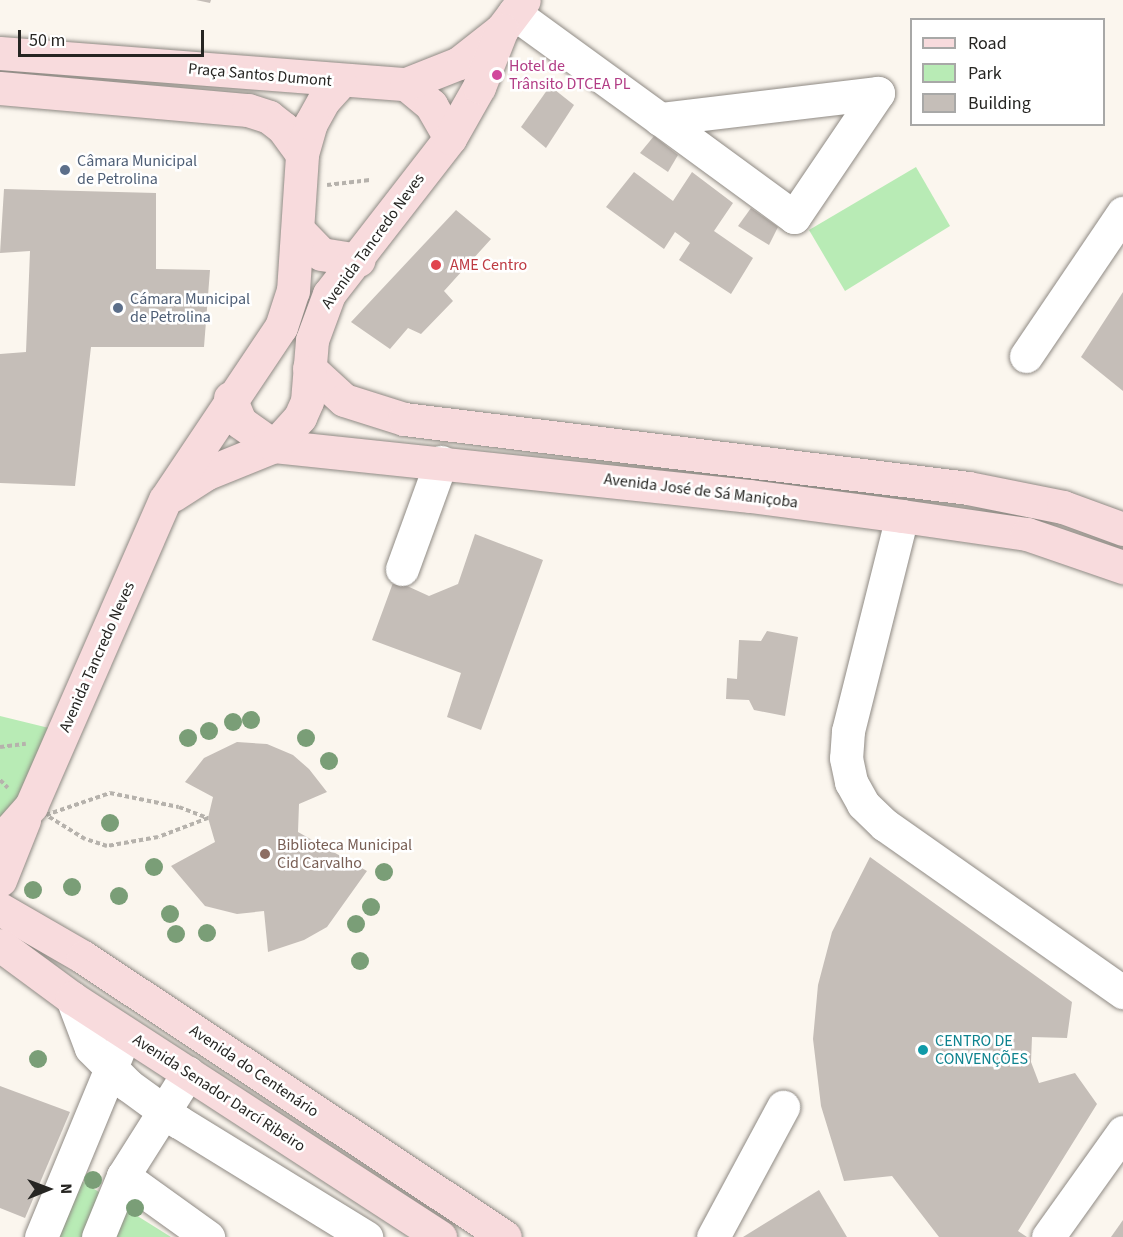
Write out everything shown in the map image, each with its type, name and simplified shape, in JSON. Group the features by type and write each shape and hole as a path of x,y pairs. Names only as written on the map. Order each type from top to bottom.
{"main road":[{"path":"406,84 449,69 513,14"},
{"name":"Avenida Tancredo Neves","path":"165,500 205,474 274,446 300,417 307,401 309,368 318,316 329,294 359,260 450,138 479,87 513,14"},
{"name":"Praça Santos Dumont","path":"0,53 340,82 406,84"},
{"name":"Avenida Tancredo Neves","path":"0,880 27,813 165,500 230,398 264,357 281,327 293,291 300,232 302,154 311,123 340,82"},
{"path":"406,84 431,105 450,138"},
{"name":"Praça Santos Dumont","path":"0,88 248,110 269,117 283,128 302,154"},
{"path":"300,232 321,254 359,260"},
{"path":"309,368 344,400 404,419 968,488 1063,507 1123,529"},
{"path":"230,398 240,422 274,446"},
{"name":"Avenida José de Sá Maniçoba","path":"274,446 441,462 902,516 1028,534 1123,567"},
{"name":"Avenida Tancredo Neves","path":"0,841 27,813"},
{"name":"Avenida do Centenário","path":"0,909 83,957 505,1237"},
{"name":"Avenida Senador Darcí Ribeiro","path":"0,945 72,998 440,1237"}],"street":[{"path":"513,14 794,217 878,93 660,119"},
{"path":"1026,356 1123,213"},
{"path":"402,569 441,462"},
{"path":"902,516 848,731 846,758 850,782 863,804 885,825 1123,992"},
{"path":"72,998 91,1048 109,1069 165,1112 366,1237"},
{"path":"41,1237 92,1122 109,1069 128,1034"},
{"path":"98,1237 123,1176 188,1073"},
{"path":"713,1237 783,1107"},
{"path":"1048,1237 1123,1132"},
{"path":"123,1176 208,1237"}],"path":[{"path":"327,185 370,180"},
{"path":"0,747 31,744"},
{"path":"110,793 194,812 208,818 158,837 107,846 85,839 46,815 110,793"}],"green space":[{"path":"916,167 950,226 845,291 809,230"},
{"path":"0,716 49,728 22,802 0,819"},
{"path":"75,1177 171,1237 50,1237"}],"building":[{"path":"550,86 574,105 546,148 521,127"},
{"path":"654,136 678,155 668,172 640,153"},
{"path":"634,172 673,201 692,172 733,203 714,231 753,258 731,294 679,260 690,243 675,232 664,249 606,207"},
{"name":"Cámara Municipal de Petrolina","path":"4,189 156,193 156,269 210,270 204,347 91,347 75,486 0,483 0,354 26,352 30,251 0,253"},
{"path":"751,208 778,227 769,245 738,226"},
{"name":"AME Centro","path":"456,210 491,239 444,291 453,301 421,334 408,328 390,349 351,322"},
{"path":"1123,292 1123,391 1081,357"},
{"path":"475,534 543,560 481,730 447,717 461,673 372,640 394,580 429,596 458,584"},
{"path":"767,631 798,637 785,716 754,710 749,700 726,699 727,678 737,679 739,640 761,641"},
{"name":"Biblioteca Municipal Cid Carvalho","path":"237,742 267,744 293,755 309,769 327,792 299,804 298,832 367,871 327,927 304,940 268,952 264,911 237,914 205,906 171,866 215,842 208,818 213,797 185,782 204,758"},
{"name":"CENTRO DE CONVENÇÕES","path":"870,857 1072,1002 1067,1038 1032,1037 1031,1062 1039,1083 1075,1073 1097,1104 1018,1231 1027,1237 939,1237 892,1176 844,1181 821,1106 813,1039 818,985 832,932"},
{"path":"0,1086 70,1112 25,1218 0,1208"},
{"path":"819,1190 847,1237 743,1237"},
{"path":"1123,1220 1123,1237 1111,1237"}],"place":[{"name":"Hotel de Trânsito DTCEA PL","path":"497,75"},
{"name":"Câmara Municipal de Petrolina","path":"65,170"},
{"name":"AME Centro","path":"436,265"},
{"name":"Cámara Municipal de Petrolina","path":"118,308"},
{"name":"Biblioteca Municipal Cid Carvalho","path":"265,854"},
{"name":"CENTRO DE CONVENÇÕES","path":"923,1050"}]}
